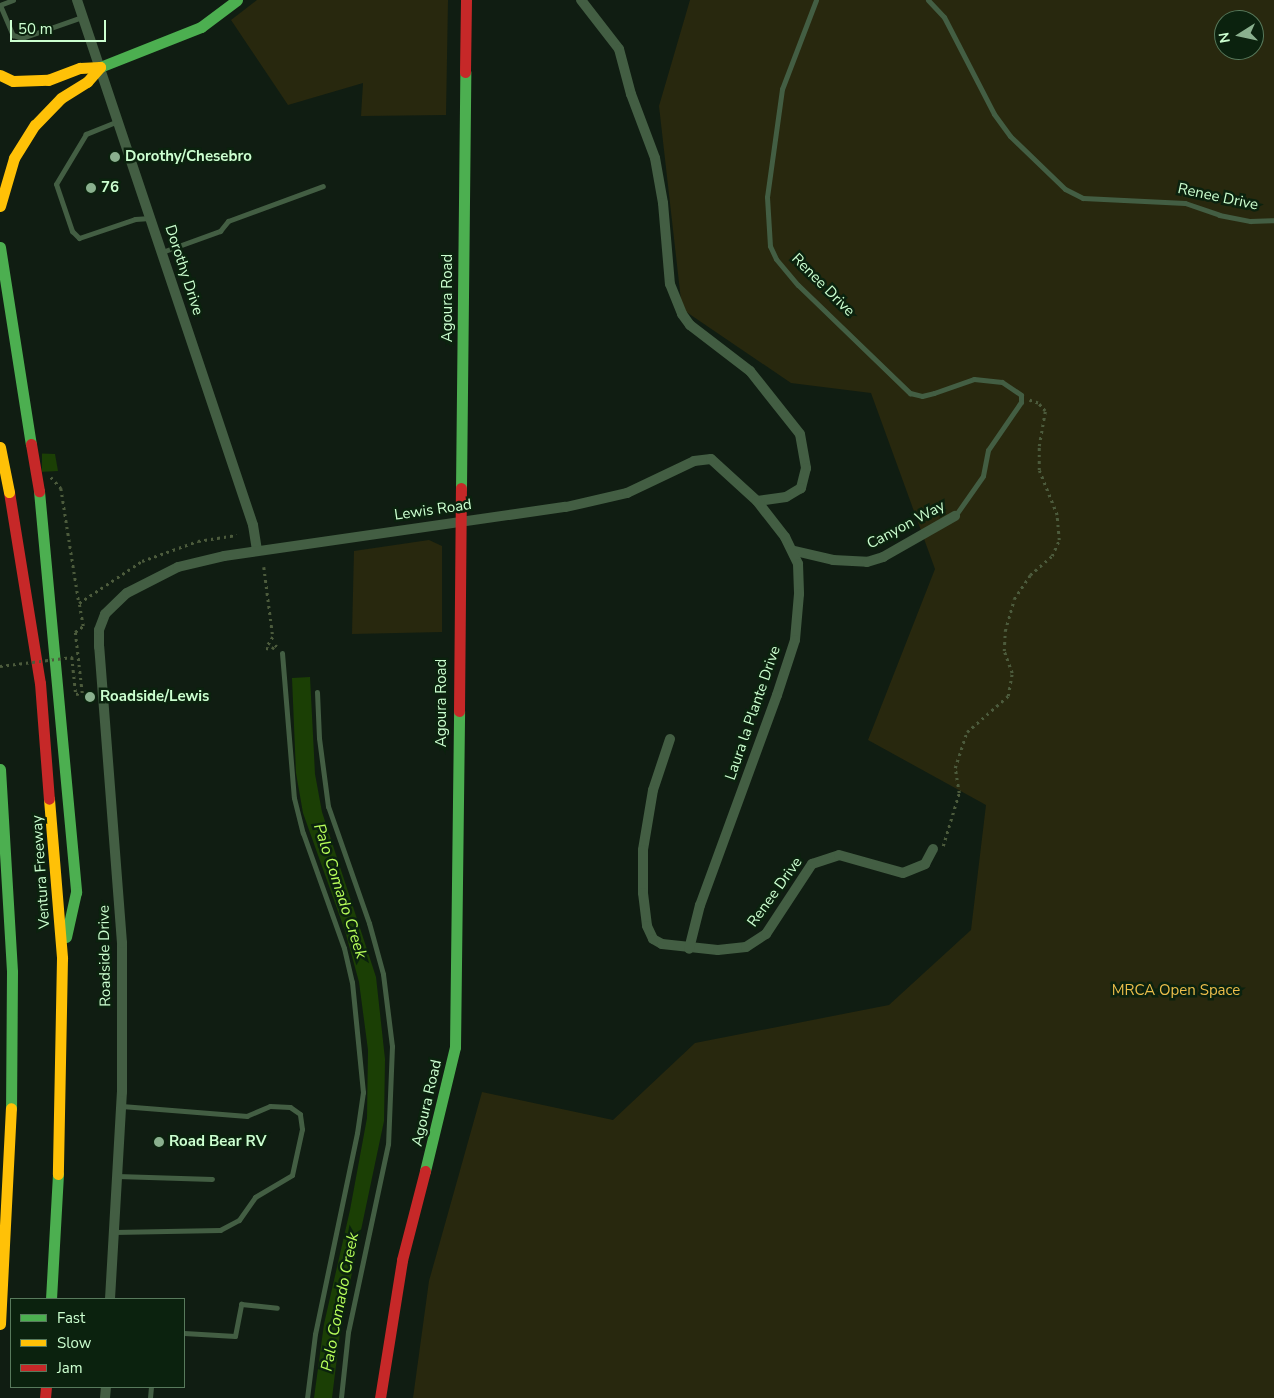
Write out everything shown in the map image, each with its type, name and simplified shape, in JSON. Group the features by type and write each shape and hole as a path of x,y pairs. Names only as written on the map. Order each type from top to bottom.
{"main road":[{"path":"0,75 13,81 48,80 80,68 100,67 201,27 237,0"},
{"name":"Agoura Road","path":"380,1398 402,1260 448,1085 455,1047 458,999 457,666 461,522 466,0"},
{"path":"0,206 14,158 35,125 61,98 87,82 100,67"},
{"path":"0,247 39,491 76,892 62,958"},
{"name":"Ventura Freeway","path":"0,447 40,683 62,958 61,1116 51,1298"},
{"path":"0,769 12,972 11,1111 0,1324"}],"street":[{"name":"Dorothy Drive","path":"77,0 253,525 257,551"},
{"path":"581,0 619,49 631,94 655,158 663,203 670,284 682,314 690,325 750,371 800,434 806,468 801,488 793,495 757,501 795,551"},
{"name":"Lewis Road","path":"105,614 127,593 178,567 257,551 566,507 627,493 704,458 720,465 757,501"},
{"name":"Canyon Way","path":"795,551 833,560 867,562 883,557 955,516"},
{"name":"Laura la Plante Drive","path":"690,948 700,905 778,695 795,640 799,594 795,551"},
{"name":"Roadside Drive","path":"105,614 99,630 99,646 122,943 121,1106 110,1298"},
{"name":"Renee Drive","path":"670,739 653,790 646,824 643,893 647,926 652,938 662,944 718,950 757,942 775,921 812,864 825,857 839,854 903,873 925,864 933,849"}],"lane":[{"path":"13,0 0,5 13,35 22,38 83,17"},
{"name":"Renee Drive","path":"816,0 782,89 773,136 767,229 776,259 798,285 910,393 922,396 934,394 974,379 1002,382 1014,388 1022,398"},
{"name":"Renee Drive","path":"928,0 944,17 994,114 1010,136 1065,189 1082,198 1185,203 1218,215 1250,221 1274,220"},
{"path":"118,121 86,134 56,184 72,231 79,238 135,219 151,218"},
{"path":"162,252 220,231 228,221 323,186"},
{"name":"Canyon Way","path":"955,516 983,476 988,450 995,436 1022,398"},
{"path":"282,652 294,798 303,833 344,948 352,982 363,1092 315,1334 308,1398"},
{"path":"317,692 320,748 328,806 369,922 383,974 392,1046 388,1144 348,1332 341,1398"},
{"path":"114,1232 220,1230 239,1220 255,1197 292,1175 302,1129 300,1114 290,1107 270,1106 247,1116 121,1106"},
{"path":"117,1176 212,1179"},
{"path":"185,1333 235,1336 240,1304 277,1308"}],"path":[{"path":"933,849 943,847 959,793 955,768 967,732 1008,696 1012,673 1004,651 1005,631 1014,599 1030,575 1052,556 1059,540 1057,515 1039,470 1039,446 1045,411 1038,403 1022,398"},
{"path":"0,666 72,657 76,694 82,693 75,632 83,626 61,488 55,479 46,476"},
{"path":"79,602 142,561 198,541 237,535"},
{"path":"264,567 273,637 266,648 272,649 276,645 282,652"}],"green space":[{"path":"257,0 448,0 446,115 361,116 363,83 288,105 231,20"},
{"name":"MRCA Open Space","path":"690,0 1274,0 1274,1398 413,1398 429,1281 482,1092 613,1120 695,1043 889,1005 971,930 986,805 868,740 935,569 871,393 791,383 682,309 659,106"},
{"path":"429,540 442,546 442,632 352,634 354,551"}],"water":[{"path":"0,452 55,454 58,471 0,474"},
{"name":"Palo Comado Creek","path":"310,677 315,774 322,812 376,977 385,1059 384,1121 341,1325 332,1398 314,1398 324,1324 350,1210 367,1118 368,1050 359,982 345,931 303,813 296,773 292,678"}],"pier":[{"path":"0,450 42,450 42,476 0,476"}],"traffic: fast":[{"path":"100,67 201,27 237,0"},
{"path":"461,488 465,72"},
{"path":"0,247 31,444"},
{"path":"39,491 76,892 66,937"},
{"path":"425,1171 455,1047 459,711"},
{"path":"0,769 12,972 11,1108"},
{"path":"51,1298 58,1174"}],"traffic: slow":[{"path":"0,75 13,81 48,80 80,68 100,67"},
{"path":"0,206 14,158 35,125 61,98 87,82 100,67"},
{"path":"0,447 9,492"},
{"path":"49,799 62,958 58,1174"},
{"path":"0,1324 11,1108"}],"traffic: jam":[{"path":"465,72 466,0"},
{"path":"31,444 39,491"},
{"path":"459,711 461,488"},
{"path":"9,492 40,683 49,799"},
{"path":"380,1398 402,1260 425,1171"},
{"path":"45,1398 46,1388"}],"place":[{"name":"Dorothy/Chesebro","path":"115,157"},
{"name":"76","path":"91,188"},
{"name":"Roadside/Lewis","path":"90,697"},
{"name":"Road Bear RV","path":"159,1142"}]}
